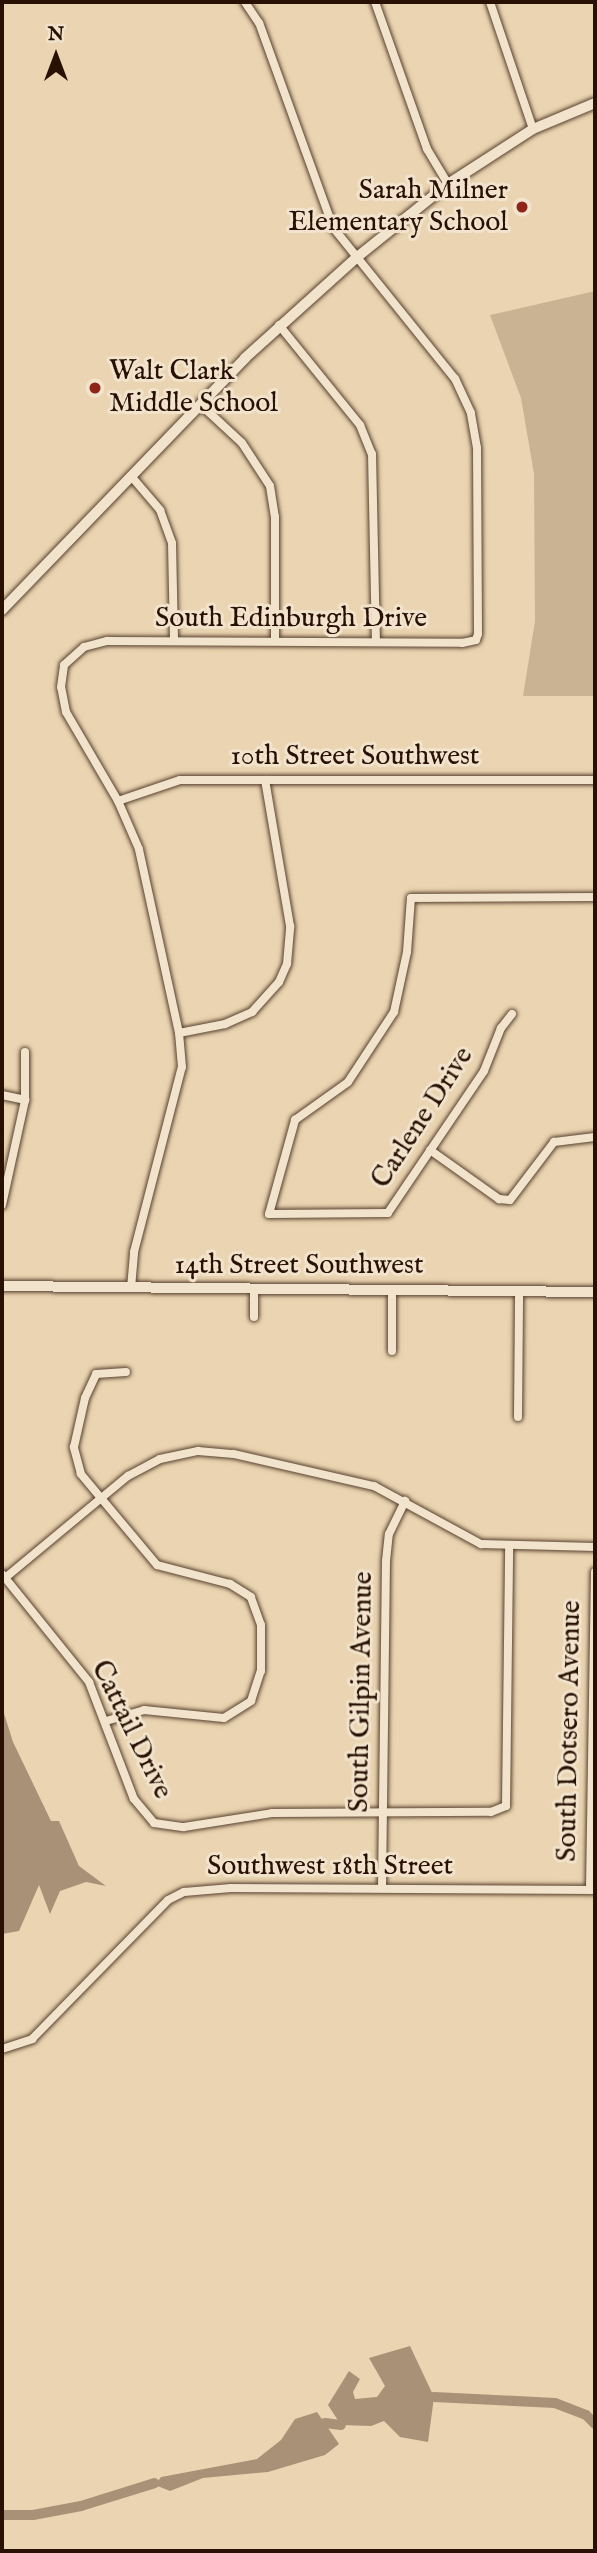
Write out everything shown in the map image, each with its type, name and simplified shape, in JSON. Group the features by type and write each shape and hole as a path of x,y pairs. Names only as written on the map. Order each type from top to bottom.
{"street":[{"name":"South Edinburgh Drive","path":"131,1288 134,1252 182,1068 179,1033 139,849 118,801 66,712 61,687 64,665 91,644 174,640 376,640 462,643 477,638 477,448 471,413 455,380 356,258 327,213 259,23 245,2"},
{"path":"375,2 427,149 449,184"},
{"path":"490,2 533,129"},
{"path":"2,610 279,325 356,258 449,184 533,129 595,103"},
{"path":"279,325 360,425 372,454 376,640"},
{"path":"200,404 242,443 270,486 275,517 275,640"},
{"path":"131,476 160,510 172,543 174,640"},
{"name":"10th Street Southwest","path":"118,801 180,780 595,780"},
{"path":"179,1033 225,1024 251,1012 273,990 287,964 290,926 265,780"},
{"name":"Carlene Drive","path":"512,1014 500,1028 484,1071 381,1216 274,1215 268,1211 295,1120 348,1082 394,1012 407,952 408,901 418,897 595,897"},
{"path":"2,1205 26,1100 25,1052"},
{"path":"2,1095 26,1100"},
{"path":"430,1150 499,1199 510,1200 554,1142 595,1137"},
{"name":"14th Street Southwest","path":"2,1286 595,1292"},
{"path":"254,1289 254,1317"},
{"path":"392,1289 392,1351"},
{"path":"518,1417 519,1291"},
{"path":"106,1721 144,1710 218,1718 241,1711 260,1682 261,1625 248,1593 230,1584 157,1564 100,1501 77,1462 75,1431 96,1374 126,1372"},
{"path":"3,1576 148,1464 171,1455 209,1451 356,1481 405,1501 472,1541 509,1547 595,1547"},
{"name":"South Gilpin Avenue","path":"382,1888 387,1543 405,1501"},
{"name":"Cattail Drive","path":"3,1576 86,1677 106,1721 134,1799 154,1823 184,1827 272,1813 383,1810 491,1812 506,1806 509,1547"},
{"name":"South Dotsero Avenue","path":"592,1890 595,1572"},
{"name":"Southwest 18th Street","path":"2,2049 32,2039 168,1900 184,1892 382,1888 592,1890"}],"shaded area":[{"path":"595,291 595,696 523,696 535,621 534,474 521,398 490,315"},
{"path":"2,1707 13,1742 51,1821 59,1821 79,1866 106,1886 86,1882 60,1891 50,1914 39,1885 19,1931 2,1934"},
{"path":"410,2346 434,2397 428,2442 400,2437 384,2421 371,2426 341,2425 328,2405 349,2371 360,2379 353,2392 355,2399 377,2397 385,2386 369,2358"},
{"path":"317,2412 339,2444 325,2455 268,2472 203,2478 170,2491 155,2485 161,2477 257,2459 281,2440 295,2419"}],"waterway":[{"path":"434,2397 555,2403 586,2415 595,2424"},
{"path":"325,2423 341,2425"},
{"path":"2,2515 33,2515 81,2506 155,2483"}],"place":[{"name":"Sarah Milner Elementary School","path":"522,207"},
{"name":"Walt Clark Middle School","path":"95,388"}]}
